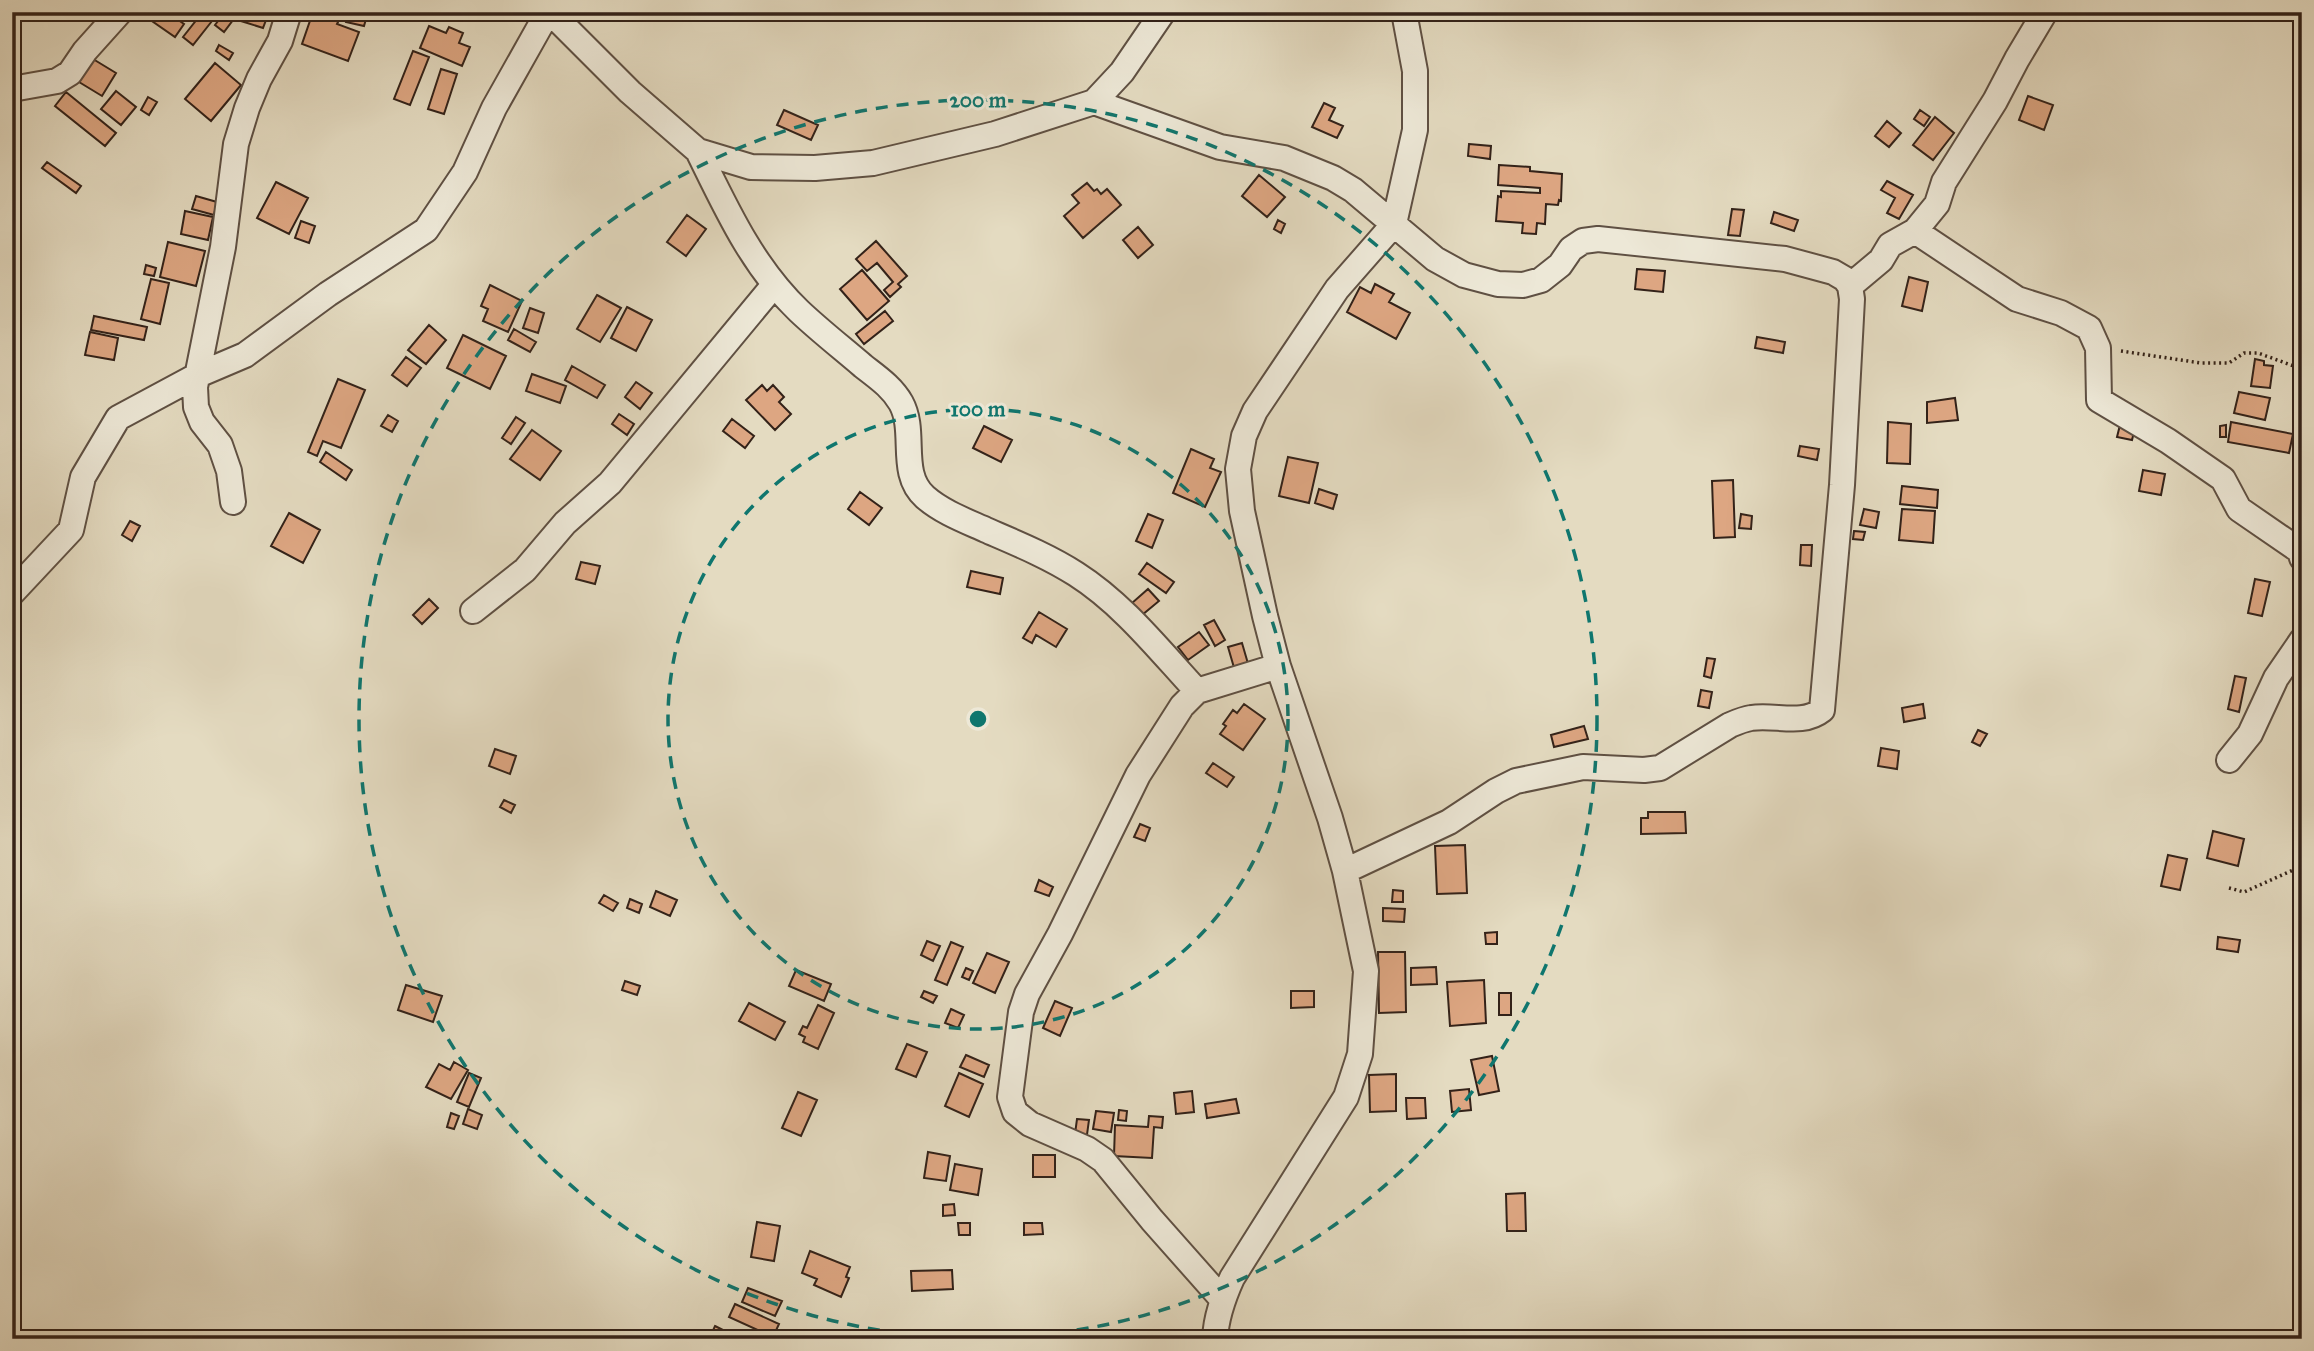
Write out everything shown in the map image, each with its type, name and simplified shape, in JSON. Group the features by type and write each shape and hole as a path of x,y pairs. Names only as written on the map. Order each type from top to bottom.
{"street":[{"path":"12,89 57,81 70,72 120,12"},
{"path":"233,502 229,471 220,445 202,422 196,407 195,387 223,247 236,144 259,79 281,41 289,12"},
{"path":"12,593 71,530 83,477 118,418 198,375 245,355 328,294 426,230 465,173 494,108 549,12 630,92 698,151 732,222 774,285 799,311 889,387 901,404 906,418 909,465 915,484 928,500 962,520 1023,546 1076,574 1114,602 1197,691"},
{"path":"698,151 751,167 815,168 873,163 995,134 1094,102 1122,72 1163,12"},
{"path":"1215,1339 1222,1299 1232,1278 1346,1097 1360,1054 1366,971 1345,871 1322,792 1278,666 1265,616 1242,511 1238,469 1244,436 1255,411 1337,289 1394,224 1415,130 1415,71 1404,12"},
{"path":"1850,286 1881,260 1890,245 1915,231 1937,204 1944,182 1995,101 2045,12"},
{"path":"1094,102 1220,147 1284,158 1307,166 1353,190 1435,259 1464,275 1498,284 1523,285 1541,280 1560,265 1571,249 1583,241 1598,239 1785,259 1833,272 1845,279 1850,286 1852,299 1842,485 1822,710 1805,718 1741,720 1660,768 1644,770 1583,767 1516,781 1449,822 1345,871"},
{"path":"1915,231 2017,299 2062,313 2089,328 2098,348 2099,400 2168,441 2223,479 2239,509 2300,551 2302,558"},
{"path":"473,611 525,570 565,523 610,483 774,285"},
{"path":"2229,760 2250,734 2276,678 2302,640"},
{"path":"1222,1299 1103,1160 1087,1149 1030,1124 1015,1112 1010,1097 1021,1012 1027,994 1060,934 1138,775 1182,706 1197,691 1278,666"}],"path":[{"path":"2098,348 2201,363 2229,363 2244,353 2258,352 2302,369"},
{"path":"2229,888 2244,892 2302,866"}],"building":[{"path":"154,12 167,12 184,24 175,37 149,19"},
{"path":"225,12 239,12 224,32 215,25"},
{"path":"244,12 269,12 263,28 241,21"},
{"path":"325,12 340,18 337,24 359,32 348,61 302,44 312,15 322,18"},
{"path":"348,12 368,12 364,26 346,22"},
{"path":"202,13 212,21 193,45 183,37"},
{"path":"429,26 446,33 449,27 463,33 459,43 470,47 462,66 420,48"},
{"path":"219,45 233,53 229,60 216,51"},
{"path":"413,51 429,57 410,105 394,99"},
{"path":"93,59 116,73 102,96 79,82"},
{"path":"215,63 241,85 211,121 185,99"},
{"path":"441,69 457,74 444,114 428,109"},
{"path":"116,91 136,107 121,125 101,109"},
{"path":"66,92 116,133 105,146 55,106"},
{"path":"2028,96 2053,105 2044,130 2019,120"},
{"path":"148,97 157,102 149,115 141,110"},
{"path":"1324,103 1335,108 1329,120 1343,126 1337,138 1312,127"},
{"path":"784,110 818,125 811,140 777,125"},
{"path":"1920,110 1930,117 1924,126 1914,119"},
{"path":"1935,117 1954,133 1933,160 1913,145"},
{"path":"1887,121 1901,133 1889,147 1875,136"},
{"path":"1469,144 1491,146 1490,159 1468,156"},
{"path":"47,162 81,186 76,193 42,168"},
{"path":"1499,165 1530,167 1530,171 1562,174 1561,201 1559,200 1558,205 1546,204 1545,224 1537,223 1536,234 1522,233 1523,223 1496,221 1498,196 1501,197 1501,191 1540,193 1540,188 1498,185"},
{"path":"1259,175 1285,197 1267,217 1242,196"},
{"path":"1887,181 1913,195 1899,219 1887,213 1895,198 1881,190"},
{"path":"276,182 308,198 289,234 257,218"},
{"path":"1087,183 1101,194 1107,189 1121,205 1083,238 1064,216 1079,203 1072,195"},
{"path":"196,196 217,202 214,215 192,209"},
{"path":"1732,209 1744,210 1740,236 1728,235"},
{"path":"185,211 213,217 208,240 181,234"},
{"path":"1774,212 1798,220 1794,231 1771,223"},
{"path":"687,215 706,229 686,256 667,242"},
{"path":"1278,220 1285,224 1281,233 1274,229"},
{"path":"301,221 315,226 309,243 295,238"},
{"path":"1138,227 1153,245 1138,258 1123,240"},
{"path":"876,241 907,276 898,284 901,287 890,297 884,290 893,282 877,263 867,271 856,259"},
{"path":"168,242 205,251 196,286 160,277"},
{"path":"146,265 156,268 154,276 144,274"},
{"path":"1637,269 1665,271 1663,292 1635,289"},
{"path":"862,270 889,301 867,320 840,289"},
{"path":"1909,277 1928,282 1922,311 1902,306"},
{"path":"151,279 169,283 160,324 141,319"},
{"path":"1375,284 1394,294 1389,302 1410,313 1396,339 1347,312 1360,287 1371,293"},
{"path":"490,285 522,301 508,332 483,321 488,309 481,306"},
{"path":"597,295 621,308 600,342 577,329"},
{"path":"627,307 652,320 636,351 611,338"},
{"path":"530,308 544,313 538,333 523,328"},
{"path":"885,311 893,321 864,344 856,334"},
{"path":"94,316 147,327 144,340 91,330"},
{"path":"429,325 446,340 426,364 408,350"},
{"path":"514,329 536,342 530,352 508,340"},
{"path":"90,332 118,338 114,360 85,355"},
{"path":"463,335 506,356 490,389 447,368"},
{"path":"1757,337 1785,342 1783,353 1755,348"},
{"path":"406,357 421,368 407,386 392,375"},
{"path":"2255,359 2264,361 2264,365 2273,366 2270,388 2251,386"},
{"path":"572,366 605,385 597,398 565,380"},
{"path":"532,374 566,386 560,403 526,391"},
{"path":"338,379 365,390 341,448 323,441 317,456 308,452"},
{"path":"636,382 652,393 640,409 625,397"},
{"path":"762,385 767,391 773,385 784,397 779,402 791,414 775,430 746,400"},
{"path":"2239,392 2270,398 2265,420 2234,413"},
{"path":"1955,398 1958,420 1927,423 1927,402"},
{"path":"619,414 634,424 627,435 612,424"},
{"path":"388,415 398,421 392,432 381,426"},
{"path":"516,417 525,423 511,444 502,438"},
{"path":"732,419 754,436 745,448 723,431"},
{"path":"1888,422 1911,424 1910,464 1887,463"},
{"path":"2231,422 2293,434 2289,453 2228,442"},
{"path":"2120,425 2135,428 2132,440 2117,437"},
{"path":"2226,425 2226,437 2220,437 2220,426"},
{"path":"984,426 1012,440 1001,462 973,448"},
{"path":"532,430 561,451 540,480 510,459"},
{"path":"1800,446 1819,449 1817,460 1798,456"},
{"path":"1191,449 1214,459 1210,468 1221,472 1205,507 1173,493"},
{"path":"326,452 352,470 346,480 320,462"},
{"path":"1288,457 1318,463 1309,503 1279,496"},
{"path":"2143,470 2165,474 2161,495 2139,491"},
{"path":"1733,480 1735,537 1714,538 1712,481"},
{"path":"1902,486 1938,490 1937,508 1900,504"},
{"path":"1319,489 1337,495 1333,509 1315,503"},
{"path":"860,492 882,508 869,525 848,509"},
{"path":"1864,509 1879,512 1876,528 1860,525"},
{"path":"1902,509 1935,511 1933,543 1899,540"},
{"path":"289,513 320,530 303,563 271,546"},
{"path":"1148,514 1163,520 1152,548 1136,541"},
{"path":"1741,514 1752,516 1751,529 1739,528"},
{"path":"130,521 140,526 132,541 122,535"},
{"path":"1854,531 1865,532 1863,540 1853,539"},
{"path":"1801,545 1812,545 1811,566 1800,565"},
{"path":"581,562 600,566 595,584 576,579"},
{"path":"1147,563 1174,582 1166,593 1139,574"},
{"path":"971,571 1003,578 1000,594 967,587"},
{"path":"2255,579 2270,582 2262,616 2248,613"},
{"path":"1148,589 1159,601 1142,615 1132,603"},
{"path":"429,599 438,608 422,624 413,615"},
{"path":"1039,612 1067,629 1056,647 1036,635 1032,643 1023,638"},
{"path":"1214,620 1225,640 1215,646 1204,625"},
{"path":"1199,632 1209,645 1188,660 1178,647"},
{"path":"1242,643 1249,667 1235,671 1228,647"},
{"path":"1707,658 1715,659 1711,678 1704,676"},
{"path":"2235,676 2246,678 2239,712 2228,709"},
{"path":"1701,690 1712,692 1709,708 1698,706"},
{"path":"1244,704 1265,719 1243,750 1220,734 1226,726 1223,724 1233,710 1237,713"},
{"path":"1923,704 1925,718 1904,722 1902,708"},
{"path":"1584,726 1588,739 1554,747 1551,735"},
{"path":"1978,730 1987,734 1980,746 1972,742"},
{"path":"1881,748 1899,751 1897,769 1878,766"},
{"path":"495,749 516,756 510,774 489,766"},
{"path":"1213,763 1234,777 1227,787 1206,773"},
{"path":"504,800 515,805 511,813 500,807"},
{"path":"1648,812 1685,812 1686,833 1641,834 1641,818 1648,818"},
{"path":"1140,824 1150,828 1145,841 1134,837"},
{"path":"2213,831 2244,839 2238,866 2207,858"},
{"path":"1465,845 1467,893 1437,894 1435,846"},
{"path":"2168,855 2187,859 2180,890 2161,886"},
{"path":"1039,880 1053,887 1049,896 1035,891"},
{"path":"1393,890 1403,891 1403,902 1392,902"},
{"path":"656,891 677,900 670,916 650,907"},
{"path":"604,895 618,903 613,911 599,903"},
{"path":"630,899 642,904 639,913 627,908"},
{"path":"1383,908 1405,909 1404,922 1383,921"},
{"path":"1497,932 1497,944 1486,944 1485,933"},
{"path":"2218,937 2240,940 2238,952 2217,949"},
{"path":"927,941 940,946 933,961 921,955"},
{"path":"951,942 963,947 947,985 935,980"},
{"path":"1378,952 1405,952 1406,1012 1379,1013"},
{"path":"987,953 1009,962 995,993 973,983"},
{"path":"1436,967 1437,984 1411,985 1411,968"},
{"path":"966,968 973,971 969,980 962,977"},
{"path":"796,970 831,984 824,1001 789,986"},
{"path":"1484,980 1486,1023 1450,1026 1447,982"},
{"path":"625,981 640,986 637,995 622,990"},
{"path":"406,985 442,996 433,1022 398,1010"},
{"path":"924,991 937,996 933,1003 921,997"},
{"path":"1291,991 1314,991 1314,1007 1291,1008"},
{"path":"1499,993 1511,993 1511,1015 1499,1015"},
{"path":"1055,1001 1072,1008 1060,1036 1043,1028"},
{"path":"749,1003 785,1022 775,1040 739,1021"},
{"path":"818,1005 834,1013 818,1049 803,1042 805,1037 799,1034 803,1026 807,1028"},
{"path":"951,1009 964,1015 958,1028 945,1023"},
{"path":"907,1044 927,1052 916,1077 896,1069"},
{"path":"966,1055 989,1065 984,1077 960,1067"},
{"path":"1492,1056 1499,1091 1479,1095 1471,1060"},
{"path":"454,1062 468,1070 451,1099 426,1087 439,1064 450,1070"},
{"path":"469,1073 481,1078 469,1107 457,1102"},
{"path":"959,1073 983,1084 969,1117 945,1106"},
{"path":"1396,1074 1396,1111 1370,1112 1369,1075"},
{"path":"1469,1089 1471,1110 1452,1112 1450,1091"},
{"path":"1192,1091 1194,1112 1176,1114 1174,1093"},
{"path":"798,1092 817,1100 801,1136 782,1128"},
{"path":"1406,1098 1425,1098 1426,1118 1407,1119"},
{"path":"1236,1099 1239,1113 1207,1118 1205,1104"},
{"path":"468,1109 482,1115 477,1129 463,1124"},
{"path":"1119,1110 1127,1111 1126,1121 1118,1120"},
{"path":"1096,1111 1114,1113 1111,1132 1093,1129"},
{"path":"451,1113 459,1116 454,1129 447,1127"},
{"path":"1149,1116 1163,1117 1162,1128 1154,1127 1152,1158 1114,1156 1115,1125 1148,1127"},
{"path":"1077,1119 1089,1120 1086,1142 1074,1141"},
{"path":"928,1152 950,1156 946,1181 924,1178"},
{"path":"1033,1155 1055,1155 1055,1177 1033,1177"},
{"path":"955,1164 982,1169 978,1195 950,1190"},
{"path":"1525,1193 1526,1231 1507,1231 1506,1194"},
{"path":"954,1204 955,1215 943,1216 943,1205"},
{"path":"757,1222 780,1226 774,1261 751,1257"},
{"path":"958,1223 970,1223 970,1235 959,1235"},
{"path":"1024,1223 1042,1223 1043,1234 1024,1235"},
{"path":"810,1251 850,1267 846,1277 849,1278 841,1297 814,1285 817,1279 802,1273"},
{"path":"952,1270 953,1289 912,1291 911,1271"},
{"path":"748,1288 782,1301 775,1316 742,1302"},
{"path":"735,1304 779,1324 773,1337 729,1317"},
{"path":"715,1326 739,1338 709,1339"}]}
